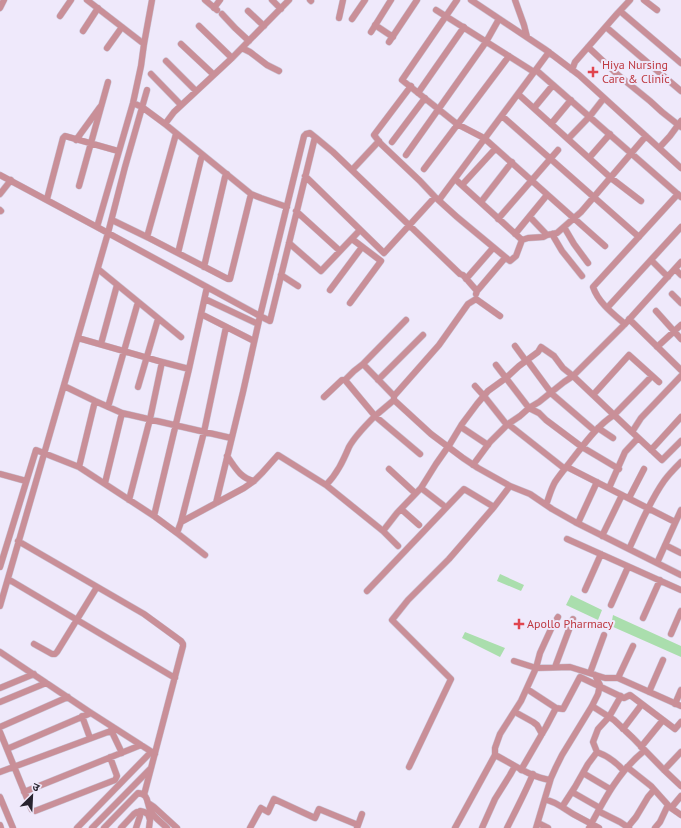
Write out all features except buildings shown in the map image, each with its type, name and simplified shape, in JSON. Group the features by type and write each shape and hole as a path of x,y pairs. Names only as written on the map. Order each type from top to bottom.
{"street":[{"path":"0,8 4,0"},
{"path":"60,16 72,0"},
{"path":"87,0 144,44"},
{"path":"97,227 133,103 152,0"},
{"path":"205,0 218,10 249,40"},
{"path":"218,10 220,0"},
{"path":"272,0 281,9"},
{"path":"165,124 181,105 232,58 289,0"},
{"path":"339,18 343,0"},
{"path":"352,19 365,0"},
{"path":"371,32 391,0"},
{"path":"375,25 391,39 417,0"},
{"path":"457,0 402,80 457,124 484,138 605,246"},
{"path":"473,0 549,52 572,70 681,168"},
{"path":"515,0 527,37"},
{"path":"572,70 575,62 630,0"},
{"path":"644,0 657,10"},
{"path":"83,31 98,8"},
{"path":"436,10 508,56 535,71 590,116 679,196 592,287 607,308 627,321 681,370"},
{"path":"248,11 264,26"},
{"path":"620,11 681,62"},
{"path":"406,155 486,42 499,19"},
{"path":"199,26 232,58"},
{"path":"107,48 122,27"},
{"path":"418,92 464,27"},
{"path":"606,27 681,91"},
{"path":"181,44 213,74"},
{"path":"588,47 618,75 662,112 680,124 659,148"},
{"path":"242,48 267,65 280,71"},
{"path":"305,176 384,253 455,179 549,52"},
{"path":"424,168 508,56"},
{"path":"166,61 196,91"},
{"path":"151,74 181,105"},
{"path":"79,186 108,82"},
{"path":"534,108 553,85"},
{"path":"411,86 374,135 420,180 437,199 510,262 516,256 522,240"},
{"path":"0,606 112,220 125,167 147,90"},
{"path":"518,94 611,178 641,201"},
{"path":"392,142 425,98"},
{"path":"568,139 590,116 604,98"},
{"path":"551,124 571,100"},
{"path":"133,103 142,107 165,124 252,194 287,207"},
{"path":"76,140 102,104"},
{"path":"502,116 639,237"},
{"path":"216,503 258,324 304,136 306,134 310,133 352,170 466,278 477,291"},
{"path":"147,237 176,134"},
{"path":"589,158 610,134"},
{"path":"47,199 63,138 65,136 118,151"},
{"path":"522,240 557,233 581,212 646,136"},
{"path":"0,175 47,199 270,321 315,137"},
{"path":"352,170 379,141"},
{"path":"462,185 495,149"},
{"path":"498,219 558,150"},
{"path":"178,253 203,155"},
{"path":"481,202 512,162"},
{"path":"204,267 225,176 227,174"},
{"path":"455,179 522,240"},
{"path":"0,194 11,180"},
{"path":"112,220 230,279 252,194"},
{"path":"515,234 548,195"},
{"path":"296,211 340,251"},
{"path":"530,217 550,234 582,276"},
{"path":"564,227 588,263"},
{"path":"607,308 681,227"},
{"path":"289,243 321,271 360,230"},
{"path":"350,303 381,261 352,239"},
{"path":"330,290 362,247"},
{"path":"466,278 493,248"},
{"path":"476,299 477,291 505,258"},
{"path":"651,260 668,277"},
{"path":"473,465 488,445 507,425 573,376 627,321 681,262"},
{"path":"98,269 180,336"},
{"path":"675,269 681,274"},
{"path":"281,275 298,286"},
{"path":"101,344 117,285"},
{"path":"154,516 207,287"},
{"path":"672,294 681,304"},
{"path":"204,299 258,324"},
{"path":"476,299 500,316"},
{"path":"326,485 331,481 346,456 349,446 355,438 364,427 394,398 439,345 468,304 476,299"},
{"path":"108,407 138,302"},
{"path":"656,311 681,339"},
{"path":"201,314 254,341"},
{"path":"138,387 158,318"},
{"path":"324,397 342,380 345,380 363,364 406,320"},
{"path":"657,347 681,326"},
{"path":"177,533 204,432 226,327"},
{"path":"378,380 423,335"},
{"path":"78,338 189,369"},
{"path":"515,346 551,393 597,430 613,438"},
{"path":"382,531 421,488 476,404 488,391 538,352 541,347 554,356 563,368 662,460 681,441"},
{"path":"593,395 630,355 659,382"},
{"path":"129,500 150,419 162,362"},
{"path":"363,364 394,398 431,434 473,465 510,486 530,494 546,505 602,536 681,575"},
{"path":"496,365 529,408 539,413 582,447 618,469"},
{"path":"546,505 555,482 582,447 597,430 614,415 652,376"},
{"path":"632,432 641,418 681,376"},
{"path":"345,380 375,416 420,454"},
{"path":"64,386 122,413 231,438"},
{"path":"475,386 507,425 566,468 675,522"},
{"path":"79,467 95,401"},
{"path":"105,483 122,413"},
{"path":"651,450 681,417"},
{"path":"461,427 488,445"},
{"path":"609,488 625,452 638,438"},
{"path":"0,567 2,555 36,450 79,467 105,483 154,516 205,555"},
{"path":"181,522 244,488 254,481 278,455 326,485 398,546"},
{"path":"227,456 239,473 249,480 254,481"},
{"path":"629,549 648,508 662,483 681,462"},
{"path":"389,469 416,493"},
{"path":"629,498 644,469"},
{"path":"0,474 26,482"},
{"path":"578,523 596,482"},
{"path":"409,767 451,680 392,620 408,600 449,559 510,486"},
{"path":"421,488 442,505"},
{"path":"367,591 464,489 494,507"},
{"path":"602,536 622,495"},
{"path":"401,509 419,525"},
{"path":"657,563 681,510"},
{"path":"567,539 681,590"},
{"path":"18,541 144,614 183,644 175,678 153,753 152,767 144,795"},
{"path":"665,545 681,553"},
{"path":"585,590 601,554"},
{"path":"2,555 13,559"},
{"path":"611,606 628,567"},
{"path":"8,579 175,678"},
{"path":"643,618 660,580"},
{"path":"34,644 52,654 55,654 97,587"},
{"path":"672,634 681,611"},
{"path":"455,828 495,755 495,748 500,734 515,712 527,689 536,668 540,653 558,617"},
{"path":"555,667 574,619"},
{"path":"592,674 604,635"},
{"path":"618,678 633,646"},
{"path":"0,652 114,729 153,753"},
{"path":"649,692 663,660"},
{"path":"514,661 536,668 570,667 605,678 618,678 678,705 681,690"},
{"path":"527,689 556,708 563,709 580,676 579,670"},
{"path":"0,688 34,674"},
{"path":"548,828 537,826 550,780 562,755 598,694 600,685 592,674"},
{"path":"580,676 624,698 630,694 675,729 681,722"},
{"path":"0,702 46,682"},
{"path":"597,752 594,742 598,729 608,717 621,696"},
{"path":"0,727 68,697"},
{"path":"622,729 642,704"},
{"path":"592,706 614,720 681,786"},
{"path":"521,770 556,708"},
{"path":"515,712 537,725 542,734"},
{"path":"7,749 91,713"},
{"path":"82,716 90,738"},
{"path":"590,826 610,788 635,758 663,720"},
{"path":"0,772 114,729"},
{"path":"114,729 122,753"},
{"path":"0,732 31,808 35,811 116,780 117,776 110,757"},
{"path":"24,792 141,745"},
{"path":"597,752 603,754 650,786 670,807 681,815"},
{"path":"562,807 597,752"},
{"path":"664,770 681,752"},
{"path":"77,828 153,753"},
{"path":"495,755 525,772 550,780"},
{"path":"482,828 498,795 515,766"},
{"path":"92,828 152,767"},
{"path":"583,773 610,788"},
{"path":"507,828 533,774"},
{"path":"572,792 628,828 654,790"},
{"path":"104,828 136,794 140,793 146,796 151,812 167,828"},
{"path":"655,828 670,807 681,796"},
{"path":"0,797 13,828"},
{"path":"250,828 261,808 268,812 274,799 315,818 319,809 357,826 362,814"},
{"path":"545,799 562,807 590,826 599,828"},
{"path":"136,828 140,812 148,803"},
{"path":"148,803 177,828"},
{"path":"121,828 137,812 146,813 149,816 149,828"}],"green space":[{"path":"500,574 524,585 521,591 497,581"},
{"path":"571,595 602,610 598,620 566,605"},
{"path":"613,615 681,646 681,657 611,626"},
{"path":"465,632 505,648 500,657 462,638"}],"place":[{"name":"Hiya Nursing Care & Clinic","path":"593,72"},
{"name":"Apollo Pharmacy","path":"519,624"}]}
